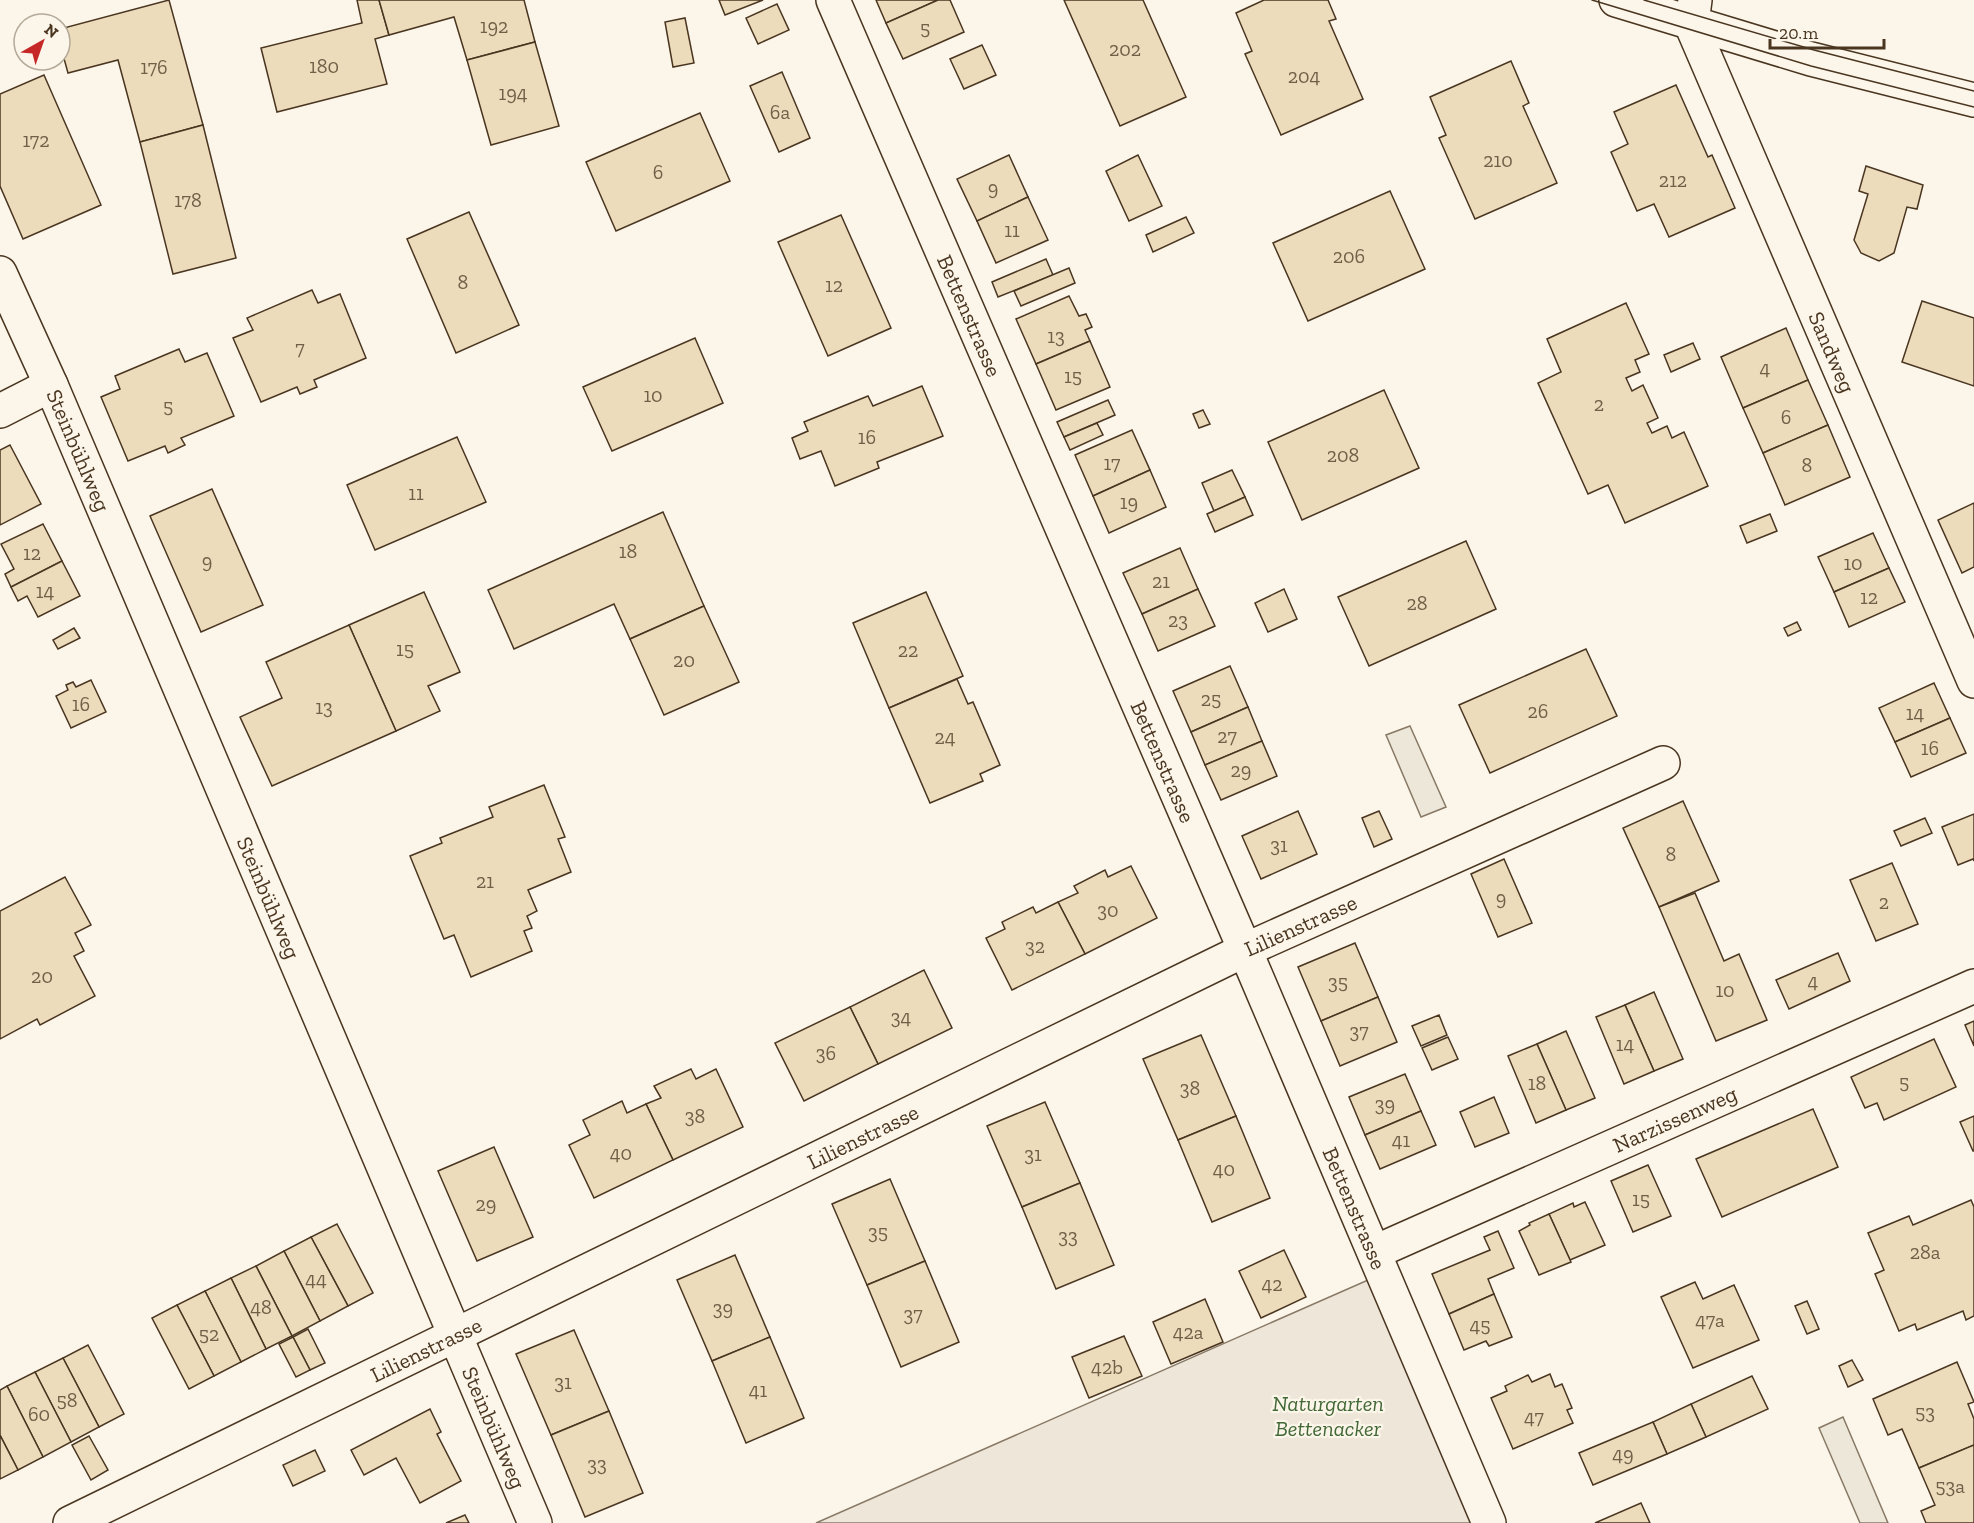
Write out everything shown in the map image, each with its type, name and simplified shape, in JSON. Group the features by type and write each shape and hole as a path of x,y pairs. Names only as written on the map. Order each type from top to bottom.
{"street":[{"name":"Bettenstrasse","path":"833,0 1245,950 1489,1523"},
{"path":"1616,0 1693,11 1811,58 1974,100"},
{"name":"Sandweg","path":"1693,11 1694,31 1964,630 1974,681"},
{"name":"Steinbühlweg","path":"0,273 51,385 535,1523"},
{"path":"0,411 51,385"},
{"name":"Lilienstrasse","path":"70,1523 1245,950 1663,763"},
{"name":"Narzissenweg","path":"1375,1252 1974,986"}],"green space":[{"name":"Naturgarten Bettenacker","path":"1384,1273 1489,1523 816,1523"}],"shaded area":[{"path":"1410,726 1446,807 1421,817 1386,735"},
{"path":"1843,1417 1888,1523 1860,1523 1819,1428"}],"building":[{"path":"169,0 203,125 140,142 118,60 72,72 72,26"},
{"path":"357,0 379,0 389,35 375,39 387,84 277,112 261,48 362,23"},
{"path":"379,0 524,0 535,42 467,60 454,17 389,35"},
{"path":"719,0 763,0 725,15"},
{"path":"876,0 938,0 886,23"},
{"path":"938,0 950,0 964,32 903,59 886,23"},
{"path":"1064,0 1143,0 1186,97 1120,126"},
{"path":"1264,0 1328,0 1336,19 1329,21 1363,99 1281,135 1245,54 1252,51 1236,13"},
{"path":"777,4 789,30 758,44 746,18"},
{"path":"685,18 694,63 673,67 665,22"},
{"path":"535,42 559,126 491,145 467,60"},
{"path":"982,45 996,75 964,89 950,59"},
{"path":"1511,61 1529,103 1523,106 1557,183 1475,219 1439,138 1446,135 1430,97"},
{"path":"782,72 810,138 779,152 750,86"},
{"path":"44,75 101,205 23,239 0,186 0,94"},
{"path":"1676,85 1708,157 1712,155 1735,208 1669,237 1654,204 1637,211 1611,152 1628,144 1614,112"},
{"path":"700,113 730,181 616,231 586,162"},
{"path":"203,125 236,258 173,274 140,142"},
{"path":"1009,155 1028,197 977,221 957,179"},
{"path":"1138,155 1162,206 1129,221 1106,171"},
{"path":"1866,166 1923,185 1917,209 1907,207 1894,253 1879,261 1861,253 1854,240 1868,194 1859,191"},
{"path":"1390,191 1425,269 1308,321 1273,243"},
{"path":"1028,197 1048,240 996,263 977,221"},
{"path":"469,212 519,325 456,353 407,239"},
{"path":"841,215 891,328 828,356 778,242"},
{"path":"1186,217 1194,233 1153,252 1146,235"},
{"path":"1046,259 1053,275 998,297 992,282"},
{"path":"1069,268 1075,283 1021,306 1014,291"},
{"path":"312,290 318,303 340,294 366,358 314,380 317,387 300,394 297,387 261,402 233,338 253,330 247,318"},
{"path":"1069,296 1079,316 1086,314 1092,327 1085,330 1090,341 1036,364 1016,319"},
{"path":"1922,301 1974,318 1974,386 1902,362"},
{"path":"1626,303 1649,354 1635,360 1640,372 1626,378 1632,391 1643,385 1658,418 1647,423 1652,433 1667,426 1672,438 1684,432 1708,486 1625,523 1608,485 1588,494 1538,383 1561,372 1547,339"},
{"path":"1786,328 1808,380 1743,408 1721,357"},
{"path":"695,338 723,403 612,451 583,387"},
{"path":"1090,341 1110,387 1056,410 1036,364"},
{"path":"1693,343 1700,359 1671,372 1664,355"},
{"path":"179,349 185,362 207,353 234,416 181,438 185,445 168,453 165,446 128,461 101,397 120,389 115,376"},
{"path":"1808,380 1828,425 1763,453 1743,408"},
{"path":"922,386 943,436 877,462 879,468 835,486 821,451 800,459 792,438 808,431 804,422 868,396 873,406"},
{"path":"1384,390 1419,468 1302,520 1268,442"},
{"path":"1108,400 1115,415 1064,437 1057,422"},
{"path":"1203,410 1210,424 1199,428 1193,414"},
{"path":"1097,423 1103,435 1070,450 1064,437"},
{"path":"1828,425 1850,477 1785,505 1763,453"},
{"path":"1132,430 1150,470 1093,496 1075,455"},
{"path":"457,437 486,502 375,550 347,485"},
{"path":"10,445 41,504 0,525 0,450"},
{"path":"1150,470 1166,507 1109,533 1093,496"},
{"path":"1232,470 1245,497 1214,511 1202,483"},
{"path":"212,489 263,605 201,632 150,516"},
{"path":"1245,497 1253,515 1215,532 1207,514"},
{"path":"1974,503 1974,567 1962,573 1938,520"},
{"path":"663,512 704,606 630,639 614,604 514,649 488,590"},
{"path":"1770,514 1777,531 1747,543 1740,526"},
{"path":"43,524 62,561 11,587 5,574 14,569 1,544"},
{"path":"1873,533 1889,568 1834,592 1818,557"},
{"path":"1466,541 1496,609 1369,666 1338,597"},
{"path":"1180,548 1198,589 1142,614 1123,573"},
{"path":"62,561 80,596 38,617 27,596 18,601 11,587"},
{"path":"1889,568 1905,602 1849,627 1834,592"},
{"path":"1198,589 1215,626 1158,651 1142,614"},
{"path":"1284,589 1297,619 1268,632 1255,603"},
{"path":"424,592 460,672 428,686 440,711 396,731 349,625"},
{"path":"926,592 963,676 889,708 853,623"},
{"path":"704,606 739,682 664,715 630,639"},
{"path":"1797,622 1801,630 1788,636 1784,628"},
{"path":"349,625 396,731 272,786 240,717 282,698 266,662"},
{"path":"74,628 80,638 58,649 53,640"},
{"path":"1586,649 1617,716 1490,773 1459,705"},
{"path":"1230,666 1248,707 1191,732 1173,691"},
{"path":"957,679 968,704 973,702 1000,765 980,774 983,781 930,803 889,708"},
{"path":"91,680 106,712 71,728 56,696 68,690 66,685 73,682 76,687"},
{"path":"1934,683 1950,718 1895,742 1879,708"},
{"path":"1248,707 1262,741 1205,765 1191,732"},
{"path":"1950,718 1966,753 1911,777 1895,742"},
{"path":"1262,741 1277,776 1221,800 1205,765"},
{"path":"544,785 565,837 558,839 571,872 528,890 537,911 527,916 532,928 524,931 532,951 471,977 454,935 444,939 410,856 442,843 440,838 493,817 489,807"},
{"path":"1683,801 1719,881 1659,907 1623,828"},
{"path":"1298,811 1317,854 1261,879 1242,836"},
{"path":"1379,811 1392,839 1374,847 1362,818"},
{"path":"1974,814 1974,861 1973,859 1958,865 1942,827"},
{"path":"1925,818 1932,833 1901,846 1894,831"},
{"path":"1504,859 1532,923 1498,937 1471,874"},
{"path":"1892,863 1918,924 1876,941 1850,880"},
{"path":"1131,866 1157,918 1085,954 1058,902 1078,893 1074,886 1105,870 1108,877"},
{"path":"65,877 91,925 75,933 84,951 74,956 95,996 40,1025 37,1019 0,1039 0,911"},
{"path":"1695,893 1724,961 1739,954 1767,1020 1716,1041 1659,907"},
{"path":"1058,902 1085,954 1012,990 986,938 1005,929 1002,922 1033,907 1036,913"},
{"path":"1355,943 1378,997 1321,1021 1298,967"},
{"path":"1838,953 1850,981 1789,1009 1776,980"},
{"path":"924,970 952,1028 878,1064 850,1007"},
{"path":"1654,992 1683,1059 1654,1071 1625,1005"},
{"path":"1378,997 1397,1042 1340,1066 1321,1021"},
{"path":"1625,1005 1654,1071 1624,1084 1596,1017"},
{"path":"850,1007 878,1064 804,1101 775,1043"},
{"path":"1439,1015 1447,1035 1421,1046 1412,1026"},
{"path":"1974,1021 1974,1046 1965,1025"},
{"path":"1566,1031 1595,1098 1566,1110 1537,1044"},
{"path":"1201,1035 1236,1116 1178,1140 1143,1059"},
{"path":"1448,1037 1458,1059 1432,1070 1422,1048"},
{"path":"1934,1039 1956,1087 1884,1120 1877,1103 1865,1108 1851,1077"},
{"path":"1537,1044 1566,1110 1536,1123 1508,1056"},
{"path":"691,1069 696,1079 716,1069 743,1127 673,1160 646,1104 661,1098 654,1086"},
{"path":"1405,1074 1421,1111 1365,1135 1349,1097"},
{"path":"1494,1097 1509,1133 1475,1147 1460,1112"},
{"path":"622,1101 627,1113 646,1104 673,1160 594,1198 569,1145 590,1135 583,1120"},
{"path":"1045,1102 1080,1183 1022,1207 987,1126"},
{"path":"1813,1109 1838,1167 1722,1217 1696,1159"},
{"path":"1421,1111 1436,1145 1380,1169 1365,1135"},
{"path":"1236,1116 1270,1198 1212,1222 1178,1140"},
{"path":"1974,1116 1974,1151 1973,1151 1960,1122"},
{"path":"494,1147 533,1237 477,1261 438,1171"},
{"path":"1648,1165 1671,1216 1633,1232 1611,1181"},
{"path":"890,1179 925,1261 867,1285 832,1204"},
{"path":"1080,1183 1114,1265 1056,1289 1022,1207"},
{"path":"1971,1200 1974,1207 1974,1316 1966,1320 1963,1311 1917,1330 1915,1324 1899,1331 1875,1274 1884,1270 1868,1233 1909,1216 1913,1225"},
{"path":"1585,1202 1605,1245 1570,1260 1549,1214 1573,1203 1574,1207"},
{"path":"1549,1214 1571,1262 1539,1275 1519,1231 1530,1225 1529,1223"},
{"path":"337,1224 373,1293 348,1306 311,1237"},
{"path":"1498,1231 1514,1268 1488,1279 1494,1294 1449,1314 1432,1274 1490,1250 1484,1237"},
{"path":"311,1237 348,1306 320,1321 284,1251"},
{"path":"1284,1250 1306,1297 1261,1318 1239,1271"},
{"path":"284,1251 320,1321 292,1336 256,1266"},
{"path":"735,1255 770,1337 712,1361 677,1280"},
{"path":"925,1261 959,1342 901,1367 867,1285"},
{"path":"256,1266 292,1336 266,1349 231,1278"},
{"path":"231,1278 266,1349 241,1362 205,1291"},
{"path":"1695,1282 1703,1299 1734,1285 1759,1340 1693,1368 1661,1297"},
{"path":"205,1291 241,1362 214,1376 177,1305"},
{"path":"1494,1294 1512,1337 1489,1346 1486,1341 1464,1350 1449,1314"},
{"path":"1205,1299 1223,1342 1171,1364 1153,1322"},
{"path":"1807,1301 1819,1329 1807,1334 1795,1306"},
{"path":"177,1305 214,1376 189,1389 152,1318"},
{"path":"308,1329 325,1363 310,1370 293,1337"},
{"path":"574,1330 609,1411 551,1435 516,1354"},
{"path":"1124,1336 1142,1376 1089,1398 1072,1357"},
{"path":"293,1337 310,1370 296,1377 279,1344"},
{"path":"770,1337 804,1418 746,1443 712,1361"},
{"path":"88,1345 124,1414 99,1427 63,1358"},
{"path":"63,1358 99,1427 71,1442 35,1372"},
{"path":"1852,1360 1863,1380 1848,1387 1839,1366"},
{"path":"1957,1362 1974,1402 1968,1404 1974,1419 1974,1445 1919,1468 1902,1429 1888,1435 1873,1399"},
{"path":"35,1372 71,1442 43,1457 7,1386"},
{"path":"1550,1374 1555,1387 1562,1384 1572,1408 1567,1410 1573,1423 1513,1449 1491,1398 1507,1391 1505,1386 1528,1375 1532,1382"},
{"path":"1752,1376 1768,1409 1706,1437 1691,1404"},
{"path":"7,1386 43,1457 18,1470 0,1435 0,1390"},
{"path":"1691,1404 1706,1437 1667,1454 1653,1422"},
{"path":"430,1409 441,1432 437,1434 461,1481 420,1503 396,1458 364,1475 351,1450"},
{"path":"609,1411 643,1493 585,1517 551,1435"},
{"path":"1653,1422 1667,1454 1593,1485 1579,1453"},
{"path":"0,1435 18,1470 0,1479"},
{"path":"89,1436 108,1470 91,1480 72,1445"},
{"path":"1974,1445 1974,1523 1926,1523 1921,1511 1935,1505 1919,1468"},
{"path":"315,1450 325,1471 293,1486 283,1465"},
{"path":"1641,1503 1650,1523 1595,1523"},
{"path":"465,1515 469,1523 446,1523"}],"tram line":[{"path":"1592,0 1811,66 1974,107"},
{"path":"1644,0 1814,50 1974,91"}]}
